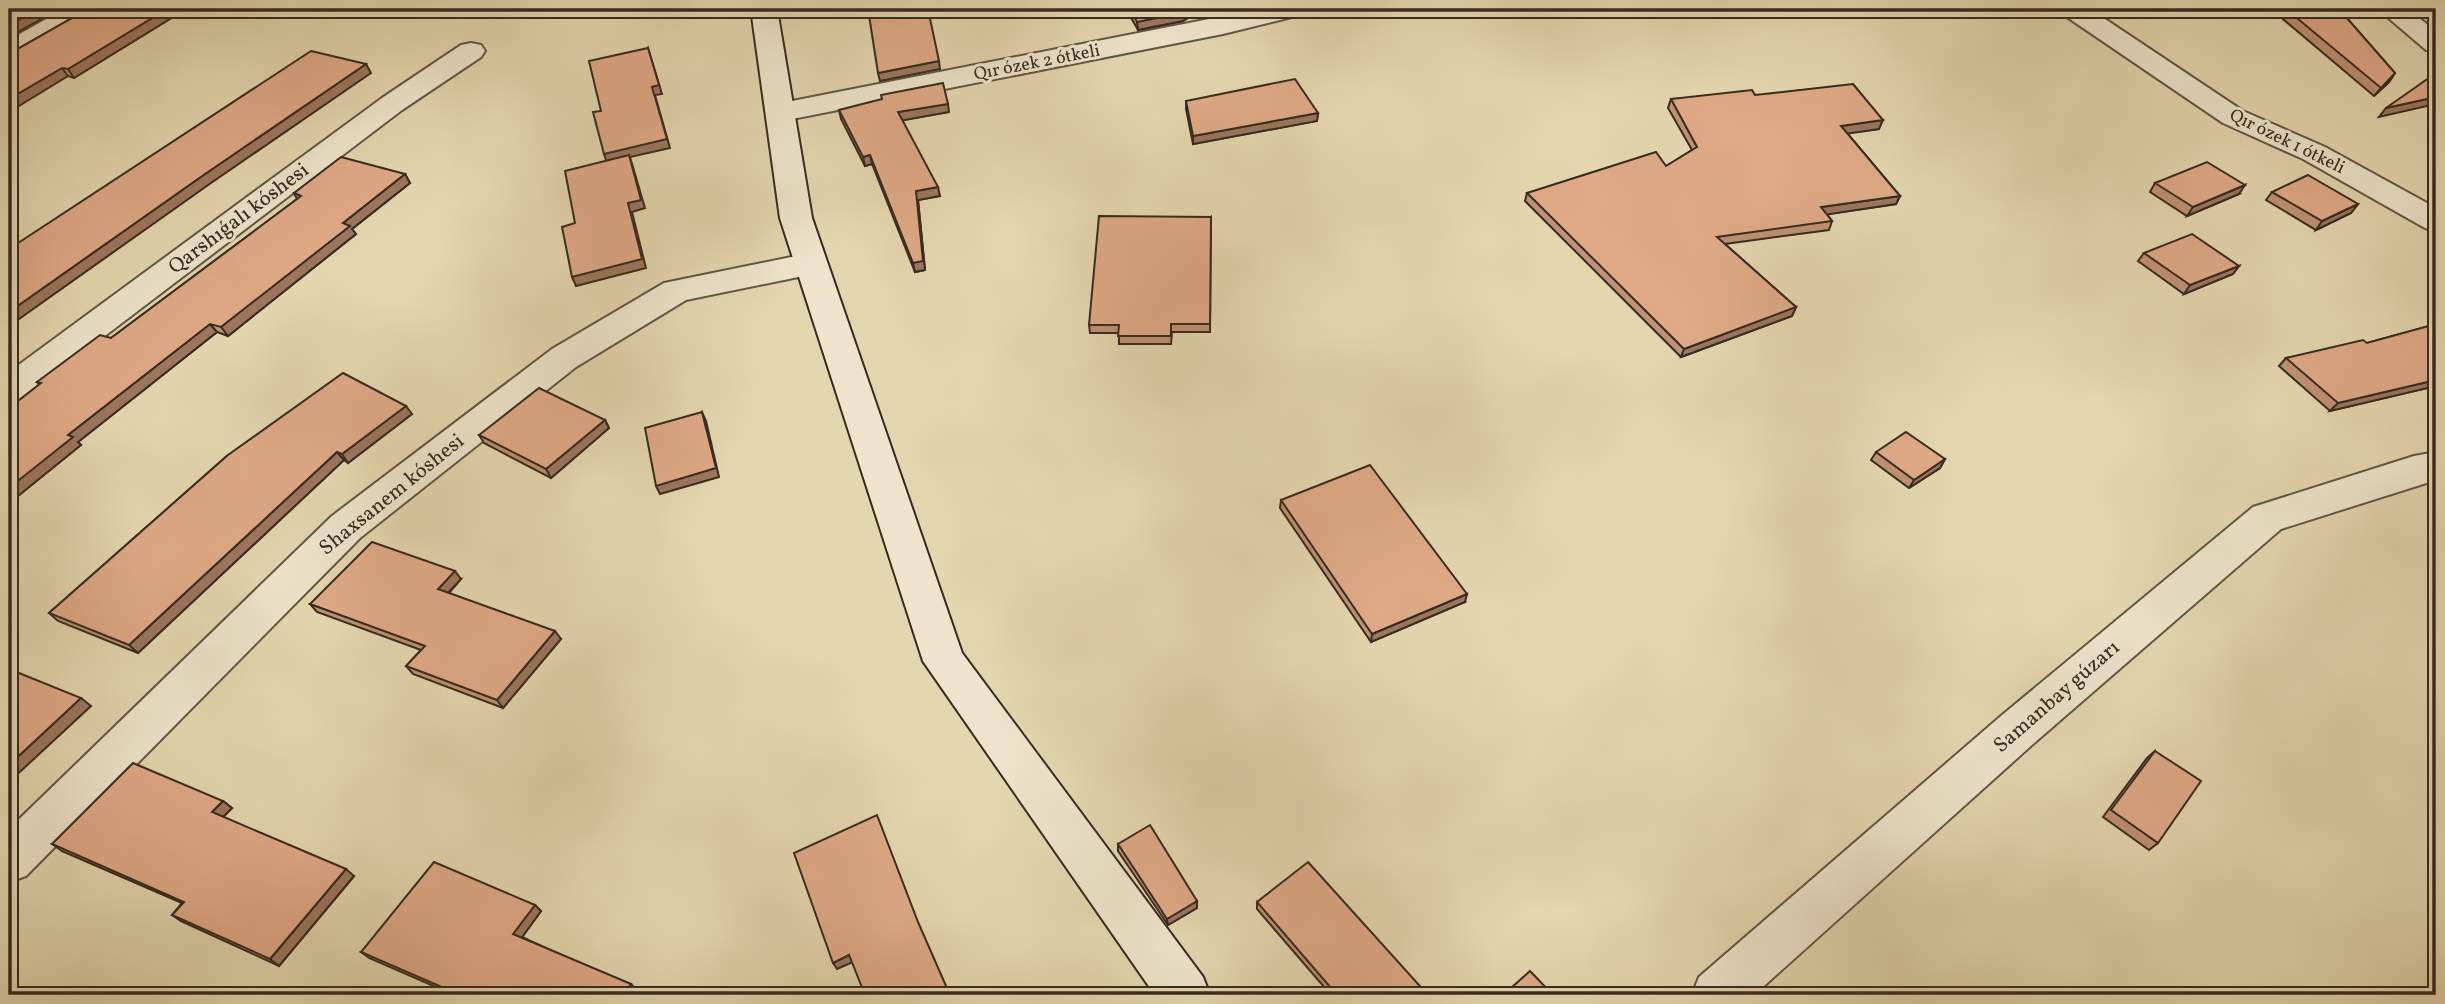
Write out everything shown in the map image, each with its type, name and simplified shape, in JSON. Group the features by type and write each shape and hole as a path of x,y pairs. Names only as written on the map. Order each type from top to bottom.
{"street":[{"path":"9,51 83,9"},
{"path":"764,9 796,218 944,661 1185,995"},
{"name":"Qır ózek 2 ótkeli","path":"782,113 1223,26 1291,9"},
{"name":"Qır ózek 1 ótkeli","path":"2073,9 2233,117 2314,153 2436,221"},
{"path":"2391,9 2436,44"},
{"name":"Qarshıǵalı kóshesi","path":"9,390 392,104 471,51"},
{"name":"Shaxsanem kóshesi","path":"9,860 346,527 564,358 676,291 811,264"},
{"name":"Samanbay gúzarı","path":"1717,995 2017,730 2267,519 2414,470 2436,466"}],"building":[{"path":"9,9 38,9 9,25"},
{"path":"88,9 167,9 68,69 62,68 9,99 9,52"},
{"path":"868,9 928,9 939,61 878,73"},
{"path":"1130,9 1190,9 1183,13 1137,22"},
{"path":"2286,9 2339,9 2395,73 2381,88"},
{"path":"648,48 659,85 652,87 667,139 604,154 593,112 601,111 589,61"},
{"path":"311,51 366,64 9,312 9,249"},
{"path":"2436,73 2436,97 2386,108"},
{"path":"1295,79 1318,113 1193,136 1186,101"},
{"path":"943,83 948,104 898,112 938,187 916,191 923,261 913,263 870,155 863,157 839,110 882,99 881,95"},
{"path":"1853,84 1883,120 1841,126 1900,196 1821,207 1832,221 1717,237 1796,307 1684,349 1527,193 1656,152 1666,166 1697,147 1671,99 1752,90 1755,95"},
{"path":"629,155 641,200 628,203 642,259 572,277 562,227 575,223 565,171"},
{"path":"341,157 405,174 343,223 350,226 221,327 210,324 68,435 73,437 9,488 9,408 41,383 37,382 100,335 111,338 301,196 294,193"},
{"path":"2207,162 2245,185 2193,207 2155,183"},
{"path":"2308,175 2358,204 2322,221 2272,192"},
{"path":"1099,216 1211,217 1210,324 1171,324 1171,336 1118,336 1119,325 1089,325"},
{"path":"2192,234 2239,266 2190,285 2144,253"},
{"path":"2436,324 2436,380 2338,403 2286,358 2363,340 2367,343"},
{"path":"343,373 406,406 342,454 337,452 129,645 49,613 228,455"},
{"path":"539,388 605,420 546,469 479,435"},
{"path":"702,412 716,468 656,486 645,428"},
{"path":"1906,432 1945,459 1914,480 1876,452"},
{"path":"1370,465 1467,594 1372,634 1281,500"},
{"path":"372,542 455,571 438,589 555,631 497,700 406,666 425,646 310,604"},
{"path":"9,669 81,698 9,765"},
{"path":"2155,751 2201,781 2158,843 2111,810"},
{"path":"133,763 223,801 212,812 346,869 270,959 172,915 184,902 52,844"},
{"path":"877,815 918,922 950,995 865,995 849,955 833,963 794,853"},
{"path":"1150,825 1197,901 1167,919 1118,844"},
{"path":"434,862 535,905 513,934 631,984 623,995 460,995 361,952"},
{"path":"1308,862 1428,995 1337,995 1257,902"},
{"path":"1530,971 1553,995 1503,995"},
{"path":"9,988 24,995 9,995"}]}
